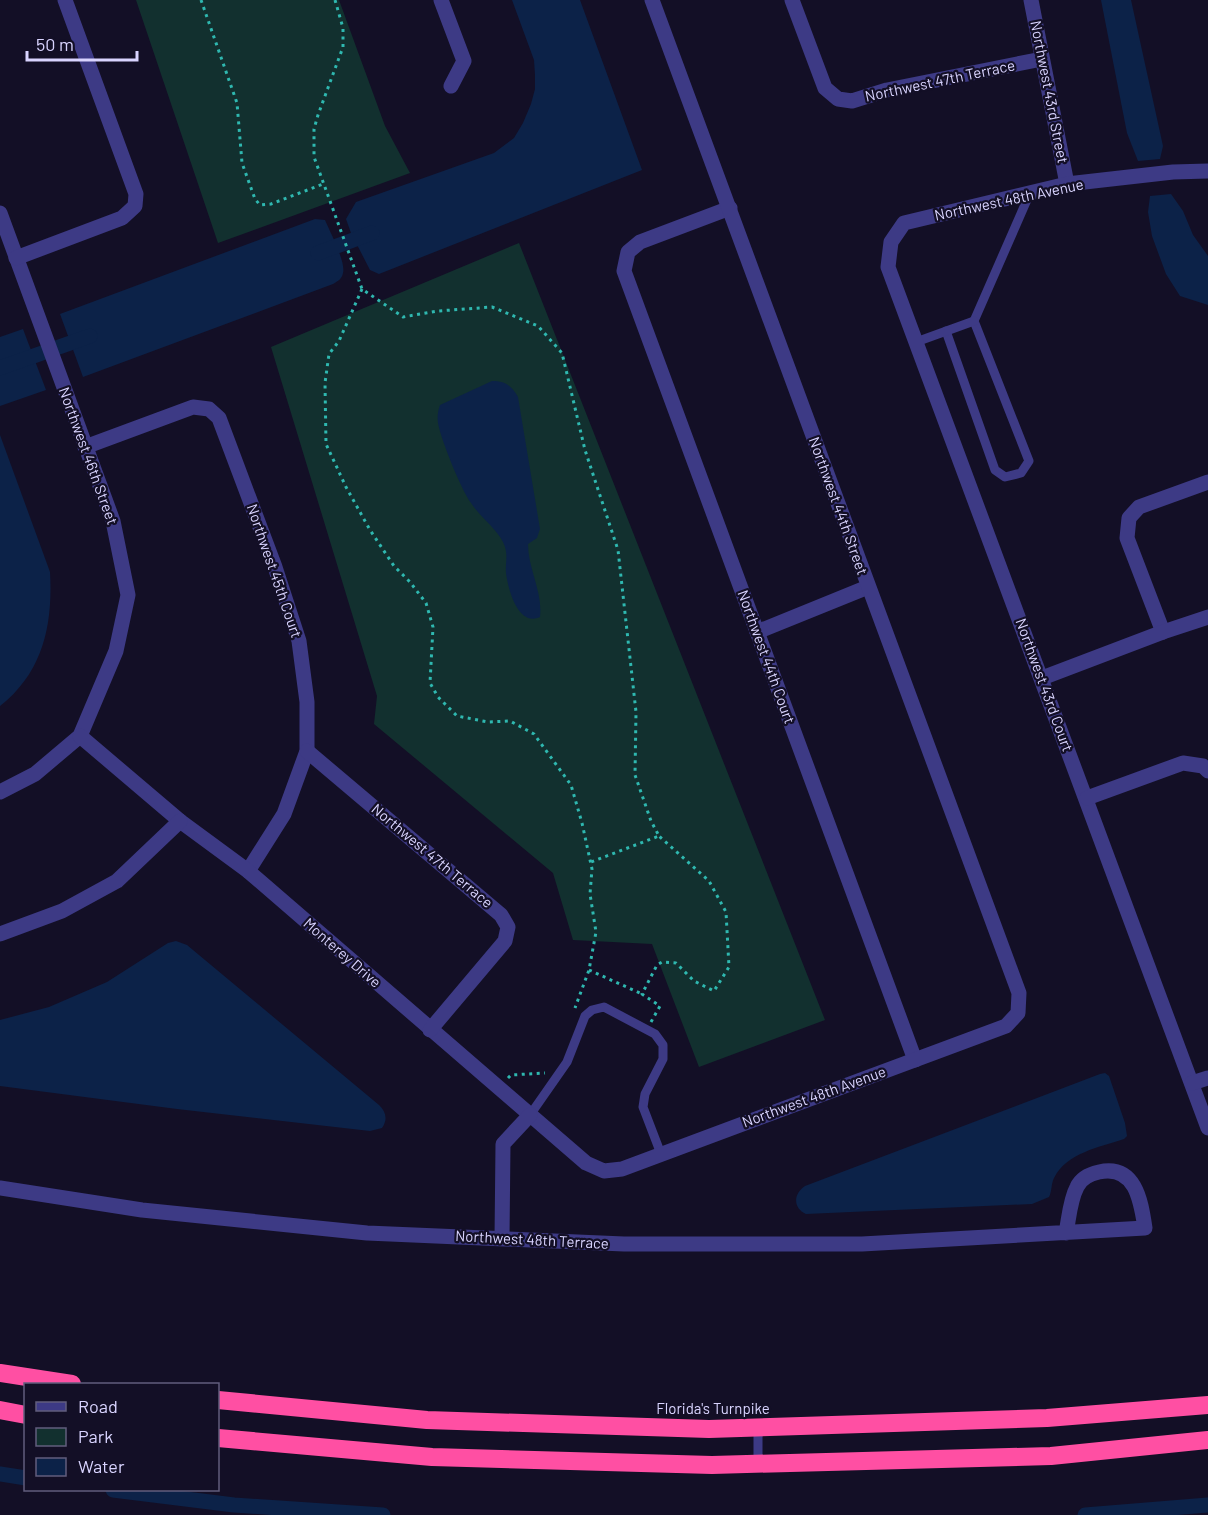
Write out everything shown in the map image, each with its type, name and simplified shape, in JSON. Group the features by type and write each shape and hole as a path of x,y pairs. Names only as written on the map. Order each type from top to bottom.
{"highway":[{"path":"0,1373 65,1383"},
{"name":"Florida's Turnpike","path":"219,1400 427,1420 709,1429 1047,1419 1208,1405"},
{"path":"0,1410 24,1414"},
{"path":"219,1438 432,1457 712,1465 1051,1456 1208,1440"}],"street":[{"path":"16,258 122,218 135,206 136,194 65,0"},
{"path":"441,0 464,61 451,86"},
{"name":"Northwest 44th Street","path":"652,0 1019,993 1018,1014"},
{"name":"Northwest 47th Terrace","path":"792,0 825,88 838,99 852,101 887,90 1042,59"},
{"name":"Northwest 43rd Street","path":"1031,0 1067,184"},
{"name":"Northwest 48th Avenue","path":"891,242 904,223 1067,184 1173,172 1208,171"},
{"name":"Northwest 44th Court","path":"730,208 640,242 628,252 624,270 915,1060"},
{"name":"Northwest 46th Street","path":"0,213 113,521 128,595 116,651 80,736"},
{"name":"Northwest 43rd Court","path":"891,242 888,267 1208,1128"},
{"name":"Northwest 45th Court","path":"85,447 193,407 209,409 219,418 275,567 299,641 307,702 307,751 284,814 248,872"},
{"path":"1163,632 1127,538 1129,518 1139,507 1208,482"},
{"path":"757,632 868,587"},
{"path":"1042,678 1208,617"},
{"path":"0,792 35,774 80,736"},
{"name":"Monterey Drive","path":"80,736 180,821 248,872 586,1163 604,1170"},
{"name":"Northwest 47th Terrace","path":"307,751 501,915 508,927 505,941 430,1030"},
{"path":"1087,798 1183,763 1206,769"},
{"path":"0,934 62,911 117,880 180,821"},
{"name":"Northwest 48th Avenue","path":"604,1170 622,1169 1006,1026 1018,1014"},
{"path":"1192,1083 1208,1077"},
{"path":"502,1238 503,1144 530,1115"},
{"name":"Northwest 48th Terrace","path":"0,1188 142,1210 367,1233 624,1244 862,1244 1066,1233 1145,1228 1141,1198 1136,1188 1119,1173 1109,1170 1091,1174 1083,1179 1074,1193 1066,1233"}],"lane":[{"path":"946,331 995,470 1005,477 1021,473 1029,461 974,321 1030,193"},
{"path":"916,342 974,321"},
{"path":"530,1115 567,1062 585,1016 592,1010 604,1008 655,1034 663,1045 663,1059 645,1094 643,1107 661,1154"},
{"path":"758,1428 758,1464"}],"path":[{"path":"201,0 237,103 242,163 255,199 260,205 271,204 323,184"},
{"path":"335,0 343,28 343,48 318,115 313,145 314,157 362,289 403,317 438,311 492,307 538,326 562,353 585,450 618,550 627,641 633,666 636,712 635,775 651,821 659,836 709,881 726,912 729,967 714,990 694,981 676,963 662,962 657,965 642,994"},
{"path":"362,289 339,341 329,354 325,383 326,444 370,530 394,566 426,603 433,627 430,683 438,697 457,716 488,722 510,721 534,734 571,785 591,862 590,894 596,932 589,970 575,1008"},
{"path":"591,862 659,836"},
{"path":"589,970 642,994 660,1006 647,1030"},
{"path":"505,1080 512,1075 547,1073"}],"green space":[{"path":"136,0 339,0 385,126 410,173 218,243"},
{"path":"519,243 825,1020 699,1067 652,944 573,940 553,873 374,724 377,696 271,347"}],"water":[{"path":"512,0 580,0 642,170 379,274 370,270 346,219 356,202 494,153 514,138 523,123 535,89 534,60"},
{"path":"1101,0 1131,0 1163,146 1160,159 1138,161 1127,133"},
{"path":"1171,194 1183,211 1193,235 1208,256 1208,305 1180,296 1166,274 1152,236 1148,212 1150,196"},
{"path":"315,219 325,220 340,255 343,273 337,282 83,377 60,314"},
{"path":"23,329 46,390 0,406 0,337"},
{"path":"492,381 507,384 518,397 540,529 537,538 528,544 540,608 540,617 532,619 520,612 512,597 507,580 505,546 467,496 447,452 438,423 440,405"},
{"path":"0,435 50,572 50,611 36,663 15,693 0,706"},
{"path":"176,941 187,945 379,1105 385,1116 382,1128 370,1131 0,1086 0,1020 49,1007 107,982 168,943"},
{"path":"1105,1073 1109,1076 1125,1123 1127,1136 1094,1148 1067,1162 1054,1178 1049,1197 1032,1204 806,1214 797,1205 798,1193 805,1186"}],"waterway":[{"path":"318,253 372,233"},
{"path":"0,368 90,336"},
{"path":"0,1474 24,1478"},
{"path":"121,1491 234,1505 383,1515"},
{"path":"1085,1515 1208,1505"}]}
